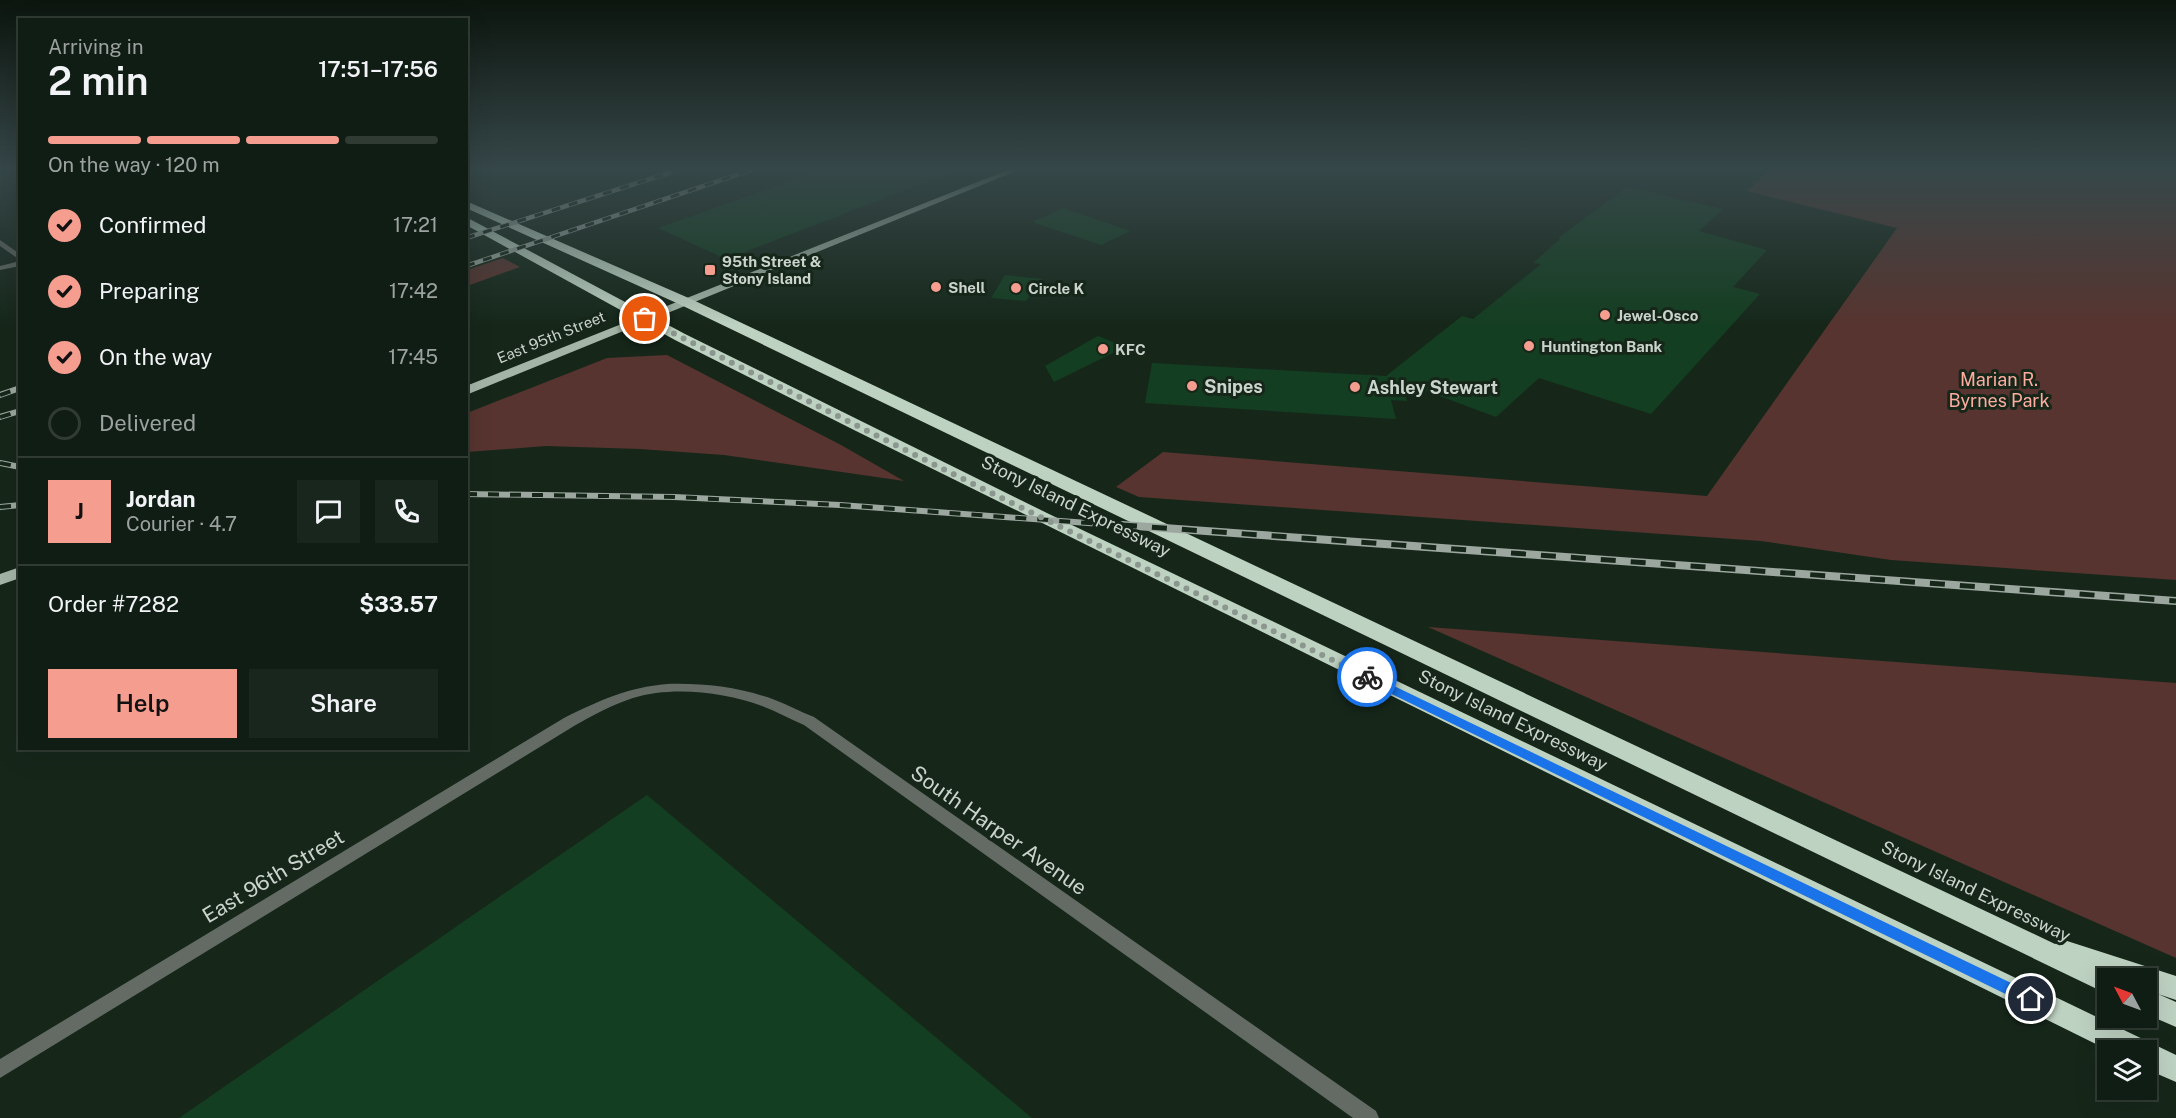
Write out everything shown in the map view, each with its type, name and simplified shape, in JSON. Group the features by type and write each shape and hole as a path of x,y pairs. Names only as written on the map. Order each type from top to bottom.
{"highway":[{"name":"Stony Island Expressway","path":"468,221 535,255 645,319 965,480 2115,1040"},
{"name":"Stony Island Expressway","path":"505,221 686,302 2097,977"},
{"path":"1990,927 2176,988"},
{"path":"2157,1006 2176,1015"},
{"path":"2157,1060 2176,1070"}],"main road":[{"name":"East 95th Street","path":"468,390 887,221"},
{"path":"0,580 18,573"}],"street":[{"path":"0,242 18,259"},
{"path":"0,268 18,262"},
{"name":"South Harper Avenue","path":"569,722 609,702 640,692 675,689 715,690 762,700 809,722 1369,1118"},
{"name":"East 96th Street","path":"0,1069 569,722"}],"green space":[{"name":"Marian R. Byrnes Park","path":"1869,221 2176,221 2176,580 1891,560 1761,541 1139,497 1116,487 1163,452 1707,496 1897,228"},
{"path":"503,258 520,267 468,286 468,270"},
{"path":"667,355 841,445 904,481 724,455 640,449 546,446 468,452 468,413 607,358"},
{"path":"1428,627 2176,683 2176,958"}],"building":[{"path":"677,221 824,221 726,259 658,228"},
{"path":"1101,221 1130,231 1101,245 1032,222"},
{"path":"1581,221 1710,221 1699,231 1767,250 1733,287 1760,294 1651,414 1539,378 1496,417 1402,382 1407,401 1391,400 1396,419 1145,403 1152,363 1386,376 1462,316 1473,319 1541,264 1533,263 1560,239 1558,238"},
{"name":"Circle K","path":"1005,275 1042,279 1026,301 991,298"},
{"path":"1098,336 1125,347 1054,382 1045,366"},
{"path":"647,795 1032,1118 179,1118"}],"railway":[{"path":"468,237 518,221"},
{"path":"468,265 599,221"},
{"path":"0,395 18,389"},
{"path":"0,417 18,412"},
{"path":"0,463 18,467"},
{"path":"468,494 674,497 840,505 1143,527"},
{"path":"0,507 18,505"},
{"path":"1122,525 2176,601"}],"way so far":[{"path":"645,319 955,475 1367,677"}],"place":[{"name":"95th Street & Stony Island","path":"710,270"},
{"name":"Shell","path":"936,287"},
{"name":"Circle K","path":"1016,288"},
{"name":"Jewel-Osco","path":"1605,315"},
{"name":"Huntington Bank","path":"1529,346"},
{"name":"KFC","path":"1103,349"},
{"name":"Snipes","path":"1192,386"},
{"name":"Ashley Stewart","path":"1355,387"}],"route":[{"path":"1367,677 2031,999"}]}
